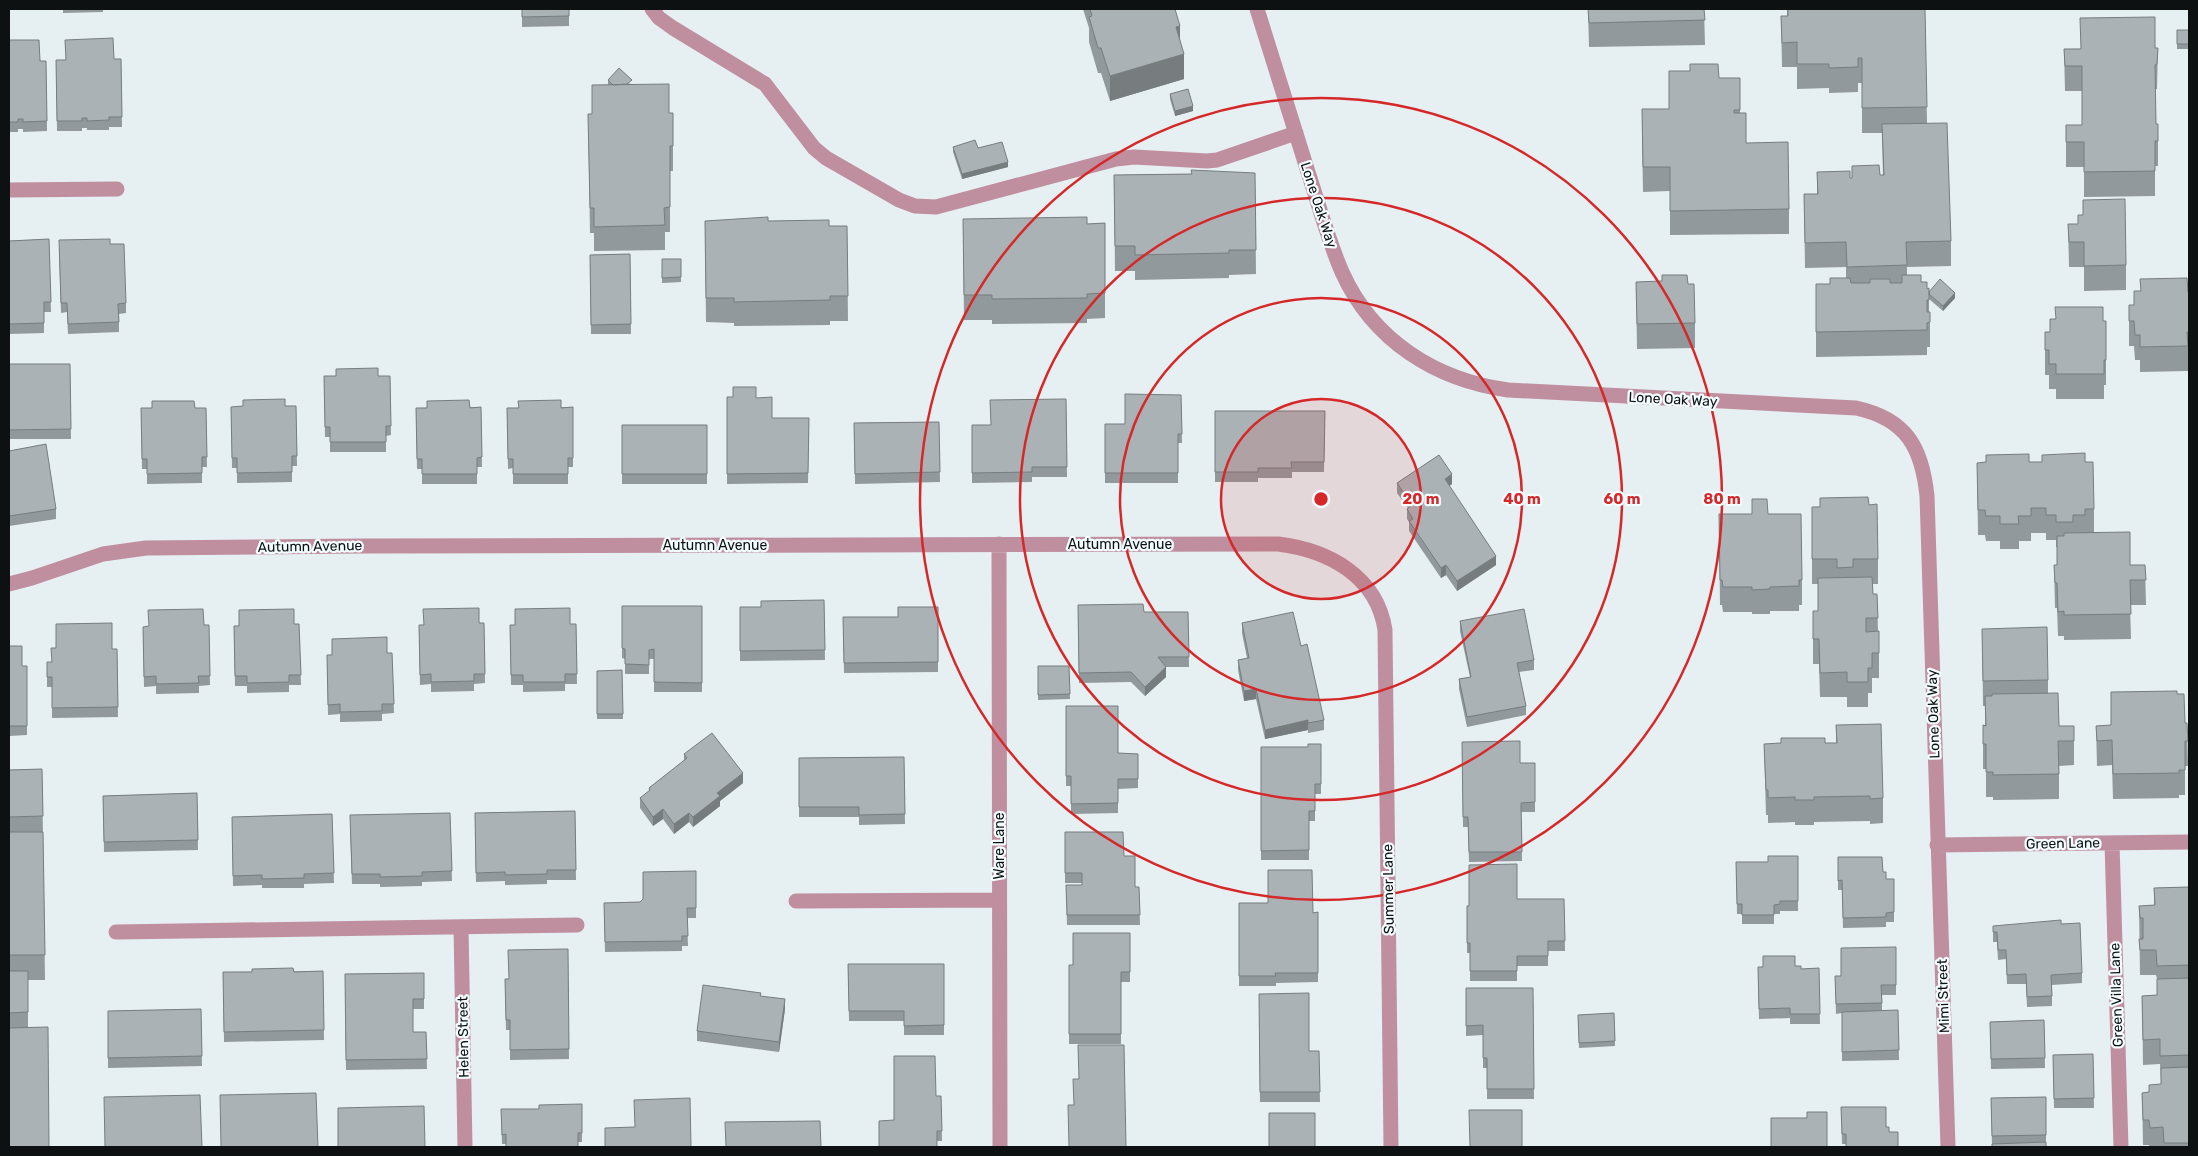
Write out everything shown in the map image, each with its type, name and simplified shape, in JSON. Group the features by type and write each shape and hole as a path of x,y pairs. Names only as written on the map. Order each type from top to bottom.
{"street":[{"path":"652,9 659,18 673,28 765,84 814,148 826,158 899,200 916,206 936,207 1116,159 1134,157 1217,160 1296,133"},
{"name":"Lone Oak Way","path":"1257,9 1335,254 1355,295 1379,326 1395,342 1430,367 1447,375 1480,385 1508,390 1856,408 1885,418 1907,437 1914,446 1923,465 1927,496 1938,845"},
{"path":"9,190 118,189"},
{"name":"Ware Lane","path":"999,544 1000,1147"},
{"name":"Autumn Avenue","path":"9,584 103,554 146,548 1278,544 1294,546 1325,555 1338,562 1361,580 1371,592 1378,605 1383,616 1385,630"},
{"name":"Summer Lane","path":"1385,630 1391,1147"},
{"name":"Green Lane","path":"1938,845 2189,842"},
{"name":"Green Villa Lane","path":"2112,843 2120,1147"},
{"name":"Mimi Street","path":"1938,845 1948,1147"},
{"path":"796,901 999,900"},
{"path":"116,932 577,925"},
{"name":"Helen Street","path":"461,927 465,1147"}],"building":[{"path":"522,9 569,9 569,16 522,17"},
{"path":"1090,9 1175,9 1180,26 1176,27 1184,54 1110,76 1101,48 1098,48 1089,17 1092,16"},
{"path":"1588,9 1704,9 1705,20 1589,23"},
{"path":"1788,9 1925,9 1927,107 1862,108 1862,58 1858,58 1858,67 1829,68 1829,64 1797,64 1797,42 1782,43 1781,16 1788,16"},
{"path":"2155,17 2155,48 2158,48 2157,64 2155,65 2158,141 2155,141 2155,171 2084,172 2084,142 2066,142 2066,125 2082,125 2082,66 2065,66 2064,49 2081,49 2080,18"},
{"path":"2177,30 2189,30 2189,44 2177,44"},
{"path":"113,38 114,59 121,59 122,117 109,117 109,120 87,121 87,118 82,118 82,121 57,121 56,60 66,60 65,40"},
{"path":"9,40 39,40 40,61 46,61 47,121 23,122 23,119 18,119 18,122 9,122"},
{"path":"1690,64 1718,64 1719,78 1740,78 1740,110 1734,110 1734,113 1746,113 1746,143 1788,142 1789,209 1670,211 1670,167 1643,167 1642,109 1669,109 1669,71 1690,71"},
{"path":"619,68 632,80 627,84 613,85 608,80"},
{"path":"669,84 669,113 673,113 673,146 670,146 670,207 664,208 665,225 594,227 594,208 590,208 588,114 592,114 592,85"},
{"path":"1188,89 1193,106 1175,111 1170,94"},
{"path":"1947,123 1951,241 1906,242 1907,265 1847,267 1846,242 1805,243 1804,194 1818,194 1817,172 1850,171 1850,178 1852,178 1852,166 1879,165 1880,175 1884,175 1882,124"},
{"path":"975,140 978,148 1002,142 1008,162 962,174 953,147"},
{"path":"1191,170 1255,173 1256,250 1229,250 1229,253 1135,255 1135,246 1115,246 1114,175 1192,174"},
{"path":"2125,199 2126,265 2084,266 2084,242 2069,242 2068,224 2078,224 2078,215 2083,215 2083,200"},
{"path":"768,217 768,221 829,220 829,226 847,226 848,296 830,296 830,300 734,302 734,298 706,298 705,221"},
{"path":"1087,217 1087,224 1105,223 1105,293 1087,294 1087,298 992,299 992,295 964,295 963,219"},
{"path":"49,239 51,302 44,302 44,323 9,324 9,241"},
{"path":"110,239 110,244 124,244 126,303 118,304 119,322 68,324 67,303 61,303 59,240"},
{"path":"630,254 631,324 591,325 590,255"},
{"path":"662,259 681,259 681,277 662,278"},
{"path":"1662,275 1687,275 1688,284 1694,284 1695,323 1637,324 1636,282 1662,281"},
{"path":"1902,275 1921,275 1921,282 1927,282 1929,300 1927,300 1927,312 1930,312 1930,322 1927,323 1927,330 1816,332 1816,284 1830,284 1830,278 1850,278 1851,283 1870,283 1870,279 1890,279 1890,283 1902,283"},
{"path":"2187,278 2189,292 2188,346 2140,347 2140,335 2135,335 2134,321 2129,321 2129,305 2134,305 2134,291 2141,291 2140,279"},
{"path":"1940,279 1955,293 1943,306 1929,294"},
{"path":"2055,307 2103,307 2103,321 2106,321 2104,374 2056,374 2056,364 2049,364 2049,350 2045,350 2045,332 2050,332 2050,319 2056,319"},
{"path":"9,364 70,364 71,429 9,430"},
{"path":"378,368 378,376 390,376 391,426 386,426 386,442 330,442 330,427 325,427 324,376 336,376 336,369"},
{"path":"733,387 756,387 756,398 772,397 772,418 809,418 808,473 727,474 727,397 733,397"},
{"path":"1125,394 1181,395 1182,434 1178,434 1178,473 1105,473 1105,424 1125,424"},
{"path":"285,399 285,406 296,406 297,456 292,456 292,472 237,473 237,458 232,458 231,407 243,406 243,400"},
{"path":"1066,399 1067,467 1032,467 1032,472 972,473 972,425 991,425 990,400"},
{"path":"469,400 470,408 481,407 482,457 477,458 477,474 422,474 422,459 417,459 416,408 427,408 427,401"},
{"path":"561,400 561,408 573,407 573,458 568,458 568,474 513,474 513,459 508,459 507,408 519,408 518,401"},
{"path":"152,401 194,401 195,408 206,408 207,457 202,457 202,473 147,474 147,459 142,459 141,408 152,408"},
{"path":"1215,411 1325,411 1324,462 1291,462 1292,468 1258,468 1258,472 1215,472"},
{"path":"939,422 940,472 855,474 854,423"},
{"path":"622,425 707,425 707,474 622,474"},
{"path":"46,444 56,509 9,516 9,451"},
{"path":"2085,453 2085,462 2093,462 2094,509 2085,509 2085,515 2073,515 2073,522 2056,522 2056,515 2046,515 2046,508 2031,508 2031,516 2018,516 2019,524 2000,524 2000,516 1986,516 1985,510 1978,510 1977,463 1986,462 1986,455 2029,454 2029,462 2042,462 2042,455"},
{"path":"1439,455 1452,474 1445,479 1496,556 1457,581 1446,565 1441,568 1409,521 1413,519 1407,509 1412,505 1397,483"},
{"path":"1868,497 1869,505 1877,504 1878,559 1853,559 1853,567 1837,568 1837,559 1812,559 1812,507 1820,507 1820,498"},
{"path":"1752,499 1767,499 1768,514 1801,514 1802,580 1799,580 1799,586 1752,590 1752,587 1723,587 1722,580 1720,580 1719,514 1752,514"},
{"path":"2130,532 2130,565 2145,565 2146,580 2130,580 2131,614 2064,615 2064,611 2058,612 2054,565 2057,565 2057,536 2064,536 2064,533"},
{"path":"1872,577 1873,594 1877,594 1878,618 1866,618 1866,632 1879,631 1879,653 1872,653 1872,668 1868,668 1868,682 1847,682 1847,672 1820,673 1819,639 1813,639 1813,611 1818,611 1818,578"},
{"path":"824,600 825,650 740,651 740,607 761,607 761,601"},
{"path":"1143,604 1144,612 1188,612 1189,657 1158,657 1166,667 1145,687 1131,672 1079,673 1078,605"},
{"path":"622,606 702,606 702,683 654,682 654,649 649,650 649,665 625,664 625,649 622,648"},
{"path":"898,607 938,607 938,662 844,663 843,617 898,617"},
{"path":"479,608 479,623 484,623 485,674 474,674 474,681 431,682 431,674 420,675 419,625 424,625 423,609"},
{"path":"570,608 570,624 576,624 577,674 565,674 565,682 523,682 523,675 511,675 510,625 515,625 515,609"},
{"path":"203,609 204,625 209,625 210,676 198,676 199,683 156,684 156,676 144,677 143,627 149,626 148,610"},
{"path":"294,609 294,624 299,624 301,675 289,675 289,682 247,683 247,676 235,676 234,626 239,626 239,610"},
{"path":"1524,609 1534,660 1517,663 1526,706 1467,717 1459,679 1471,677 1460,621"},
{"path":"1293,612 1301,646 1307,644 1324,720 1308,723 1308,720 1265,730 1256,689 1244,691 1238,660 1249,658 1242,623"},
{"path":"112,623 112,649 117,649 118,707 52,708 52,677 47,677 47,662 52,662 51,648 56,648 56,624"},
{"path":"2047,627 2048,680 1983,681 1982,629"},
{"path":"387,637 387,653 392,653 394,704 382,704 382,711 340,712 340,704 328,705 327,655 332,655 332,639"},
{"path":"9,646 22,646 22,666 27,666 27,726 9,726"},
{"path":"1038,666 1069,666 1070,694 1038,695"},
{"path":"622,670 623,714 597,714 597,671"},
{"path":"2177,691 2177,694 2184,694 2185,723 2187,723 2188,741 2185,741 2185,770 2179,770 2179,773 2113,774 2112,740 2097,741 2096,726 2111,725 2111,692"},
{"path":"2058,693 2059,726 2074,726 2074,741 2058,741 2059,774 1993,775 1993,772 1986,772 1986,744 1983,744 1983,725 1986,726 1985,696 1992,696 1992,694"},
{"path":"1066,706 1118,706 1118,753 1138,754 1138,779 1118,779 1118,803 1071,804 1071,776 1066,776"},
{"path":"1881,724 1883,798 1870,799 1870,796 1814,797 1814,800 1795,800 1795,797 1768,798 1764,744 1781,743 1781,738 1825,738 1825,743 1837,743 1836,725"},
{"path":"712,733 743,773 717,793 720,796 693,817 689,813 674,824 663,809 653,817 640,798 650,790 649,788 687,758 684,754"},
{"path":"1520,741 1520,763 1535,763 1535,802 1521,803 1522,852 1469,852 1468,817 1463,817 1462,742"},
{"path":"1308,744 1321,744 1321,784 1315,784 1315,811 1309,811 1309,850 1261,851 1261,747 1308,747"},
{"path":"904,757 905,814 859,815 859,807 799,807 799,758"},
{"path":"42,769 43,816 9,817 9,770"},
{"path":"197,793 198,840 104,842 103,796"},
{"path":"575,811 576,870 547,870 547,874 505,875 505,872 476,873 475,813"},
{"path":"450,813 452,871 422,872 422,876 380,877 380,874 352,874 350,815"},
{"path":"332,814 334,873 304,874 304,878 262,879 262,875 233,876 232,817"},
{"path":"9,832 43,832 45,955 9,955"},
{"path":"1065,832 1123,832 1124,856 1135,856 1135,887 1139,887 1140,915 1067,915 1066,885 1082,885 1082,873 1065,873"},
{"path":"1768,856 1798,856 1798,901 1780,901 1780,904 1774,905 1774,915 1742,915 1742,904 1737,904 1736,862 1768,862"},
{"path":"1838,857 1882,857 1883,872 1886,872 1886,879 1894,879 1894,912 1886,913 1886,917 1843,918 1842,880 1838,881"},
{"path":"1517,864 1517,899 1564,899 1565,941 1548,941 1548,956 1517,956 1517,971 1470,971 1470,943 1467,943 1469,865"},
{"path":"1268,870 1312,870 1313,913 1318,912 1318,973 1275,973 1276,976 1239,976 1239,903 1268,903"},
{"path":"696,871 696,908 687,908 688,936 682,936 682,941 605,942 604,903 640,902 643,899 643,872"},
{"path":"2189,887 2189,965 2157,966 2156,950 2140,950 2139,939 2143,939 2143,918 2140,918 2139,906 2155,905 2154,888"},
{"path":"2061,920 2061,924 2080,923 2082,973 2051,975 2052,996 2027,997 2026,974 2007,975 2006,950 1998,950 1997,932 1993,932 1993,926"},
{"path":"1073,933 1130,933 1130,972 1121,972 1121,1034 1069,1034 1069,965 1073,965"},
{"path":"1896,947 1896,985 1881,985 1882,1003 1836,1004 1835,976 1841,976 1841,948"},
{"path":"568,949 569,1049 510,1050 510,1020 506,1020 505,979 509,979 508,950"},
{"path":"1763,956 1795,956 1795,966 1801,966 1801,969 1819,968 1820,1014 1790,1014 1790,1008 1759,1009 1758,967 1763,967"},
{"path":"848,964 944,964 944,1025 904,1026 904,1011 849,1011"},
{"path":"293,968 294,972 323,971 324,1030 224,1032 223,972 252,972 252,969"},
{"path":"9,971 28,971 28,1012 9,1013"},
{"path":"424,973 424,999 413,999 413,1032 426,1032 427,1059 346,1060 345,974"},
{"path":"2189,978 2189,1055 2160,1056 2160,1039 2143,1040 2142,996 2157,995 2157,979"},
{"path":"703,985 761,993 760,996 785,999 779,1042 697,1031"},
{"path":"1466,988 1533,988 1534,1089 1487,1089 1487,1058 1483,1058 1483,1025 1466,1026"},
{"path":"1309,993 1309,1051 1319,1051 1320,1092 1260,1092 1259,994"},
{"path":"201,1009 202,1056 108,1058 108,1011"},
{"path":"1898,1010 1899,1050 1842,1052 1842,1012"},
{"path":"1614,1013 1615,1041 1579,1043 1578,1015"},
{"path":"2044,1020 2045,1058 1991,1059 1990,1022"},
{"path":"48,1027 49,1147 9,1147 9,1028"},
{"path":"1078,1045 1124,1045 1126,1147 1069,1147 1068,1105 1074,1105 1073,1079 1079,1079"},
{"path":"2093,1054 2094,1098 2054,1099 2053,1055"},
{"path":"894,1056 935,1056 936,1096 941,1096 942,1131 937,1131 937,1147 879,1147 879,1121 894,1120"},
{"path":"2189,1067 2189,1143 2164,1143 2163,1127 2150,1128 2149,1120 2143,1120 2142,1093 2149,1092 2149,1085 2161,1084 2161,1068"},
{"path":"316,1093 318,1147 221,1147 220,1095"},
{"path":"200,1095 202,1147 105,1147 104,1097"},
{"path":"2046,1097 2046,1135 1992,1136 1991,1098"},
{"path":"690,1098 691,1147 605,1147 605,1128 635,1127 634,1100"},
{"path":"582,1104 582,1133 578,1133 578,1147 506,1147 506,1134 502,1135 501,1109 539,1109 539,1105"},
{"path":"424,1106 425,1147 338,1147 338,1108"},
{"path":"1841,1107 1886,1107 1886,1127 1889,1127 1889,1132 1898,1132 1898,1147 1846,1147 1846,1134 1842,1134"},
{"path":"1469,1110 1522,1110 1522,1147 1470,1147"},
{"path":"1807,1112 1827,1112 1827,1147 1771,1147 1771,1118 1807,1118"},
{"path":"1269,1113 1315,1113 1315,1147 1269,1147"},
{"path":"820,1121 821,1147 726,1147 725,1122"},
{"path":"2046,1142 2046,1147 1992,1147 1992,1144"}]}
